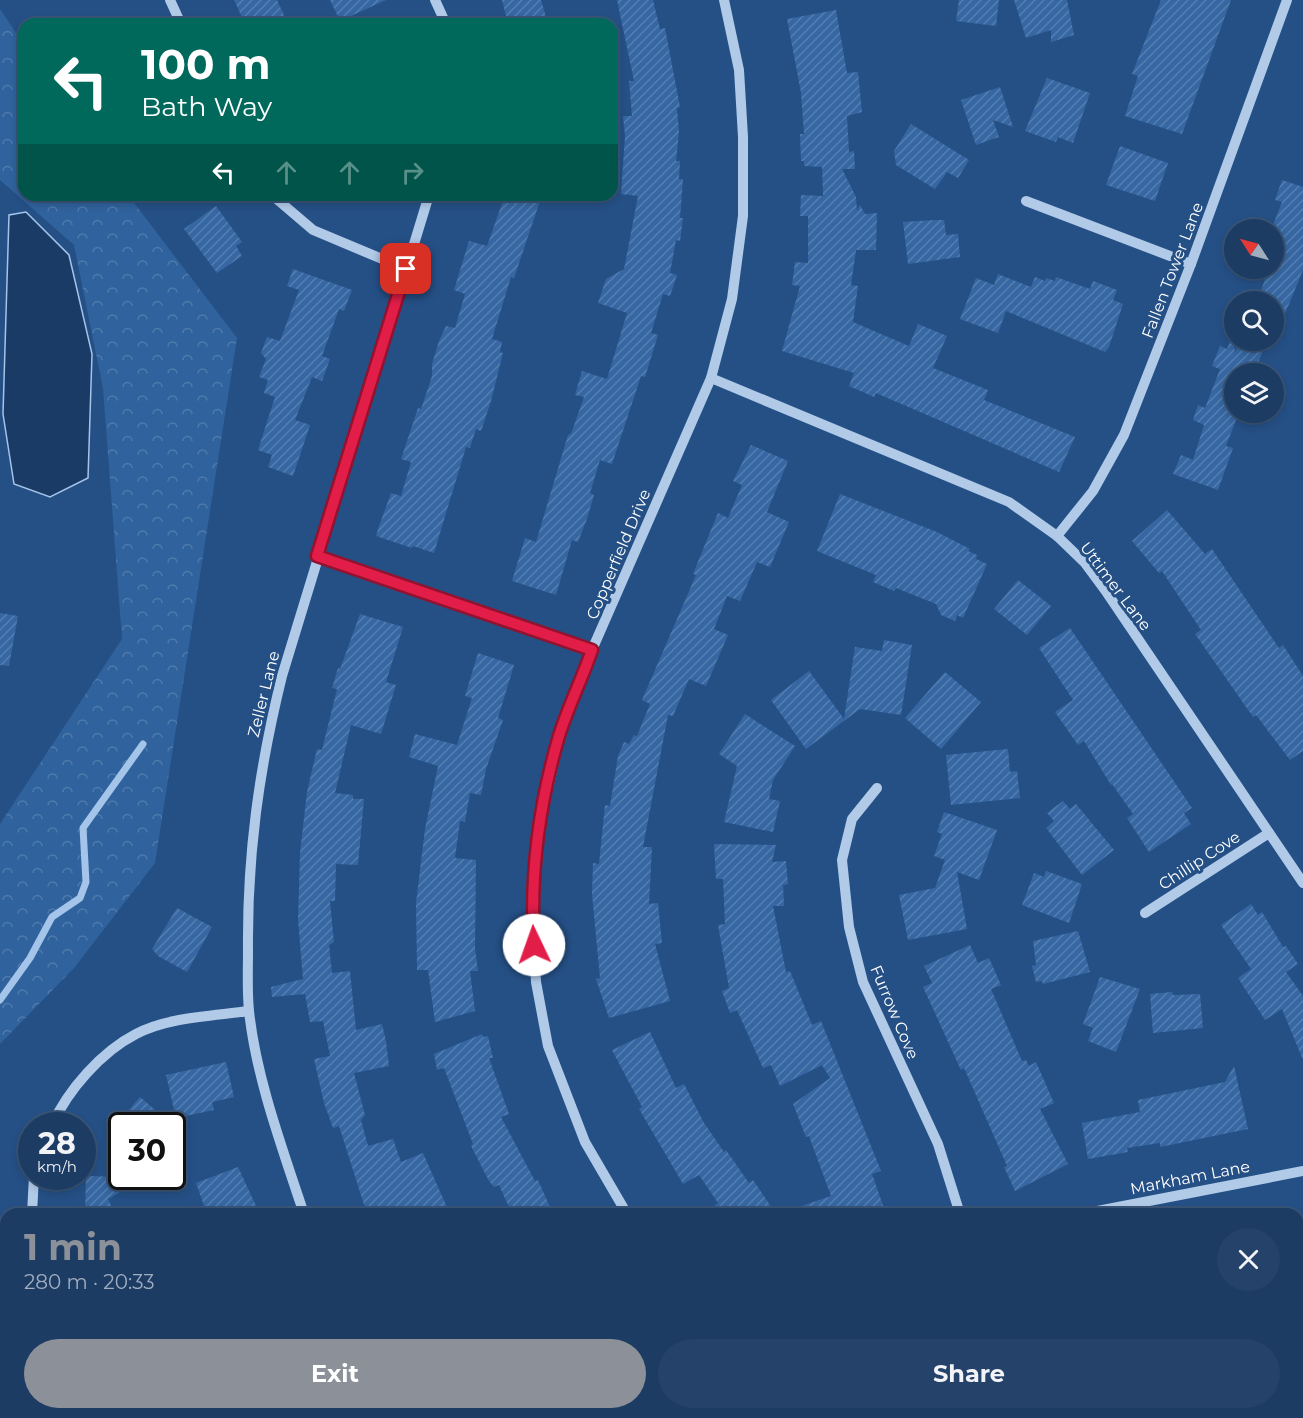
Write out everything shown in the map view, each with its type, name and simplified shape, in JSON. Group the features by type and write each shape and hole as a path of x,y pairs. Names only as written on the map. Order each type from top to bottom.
{"street":[{"path":"170,0 178,18"},
{"path":"435,0 443,18"},
{"name":"Copperfield Drive","path":"624,1208 585,1142 548,1046 536,982 532,908 538,832 560,736 592,650 711,378 732,299 744,216 740,70 724,0"},
{"name":"Fallen Tower Lane","path":"1057,536 1093,491 1110,464 1191,264 1287,0"},
{"path":"279,201 313,230 406,269"},
{"name":"Zeller Lane","path":"302,1208 278,1135 249,1011 248,903 255,806 265,747 282,676 427,201"},
{"path":"1026,201 1191,264"},
{"name":"Uttimer Lane","path":"711,378 1009,502 1057,536 1085,563 1105,591 1303,884"},
{"path":"317,556 592,650"},
{"name":"Furrow Cove","path":"877,788 852,819 842,860 849,927 863,982 938,1144 958,1208"},
{"name":"Chillip Cove","path":"1145,913 1269,833"},
{"path":"59,1112 71,1092 88,1073 136,1034 173,1023 249,1011"},
{"name":"Markham Lane","path":"1113,1208 1303,1171"},
{"path":"32,1208 33,1190"}],"green space":[{"path":"0,9 18,36 18,196 0,180"},
{"path":"24,201 133,201 237,338 155,863 74,968 0,1044 0,824 122,639 103,388 74,245"}],"shaded area":[{"path":"26,212 69,255 92,354 88,478 50,497 14,484 3,414 9,215"}],"building":[{"path":"234,0 277,0 285,18 242,18"},
{"path":"330,0 386,0 347,18 339,18"},
{"path":"502,0 541,0 546,18 506,18"},
{"path":"617,0 653,0 660,29 665,28 680,107 677,108 679,132 676,161 680,161 679,179 683,179 680,218 683,218 680,241 676,240 670,273 677,275 670,296 663,294 651,333 658,335 645,377 641,376 612,464 600,460 590,493 594,495 587,519 578,542 572,540 556,595 512,581 525,538 536,542 568,435 571,434 584,397 575,395 582,371 607,379 627,313 598,303 606,279 624,269 638,196 621,194 625,136 623,116 632,116 629,81 634,81"},
{"path":"959,0 999,0 996,26 956,21"},
{"path":"1014,0 1067,0 1074,35 1051,42 1051,30 1026,38"},
{"path":"1161,0 1231,0 1182,134 1125,116 1138,76 1132,74"},
{"path":"836,10 847,73 858,72 862,112 847,116 849,152 854,151 855,169 842,169 856,197 857,211 860,205 865,214 877,213 876,250 856,250 851,285 858,286 853,322 909,346 918,324 947,336 933,368 988,390 984,400 1075,437 1059,472 876,393 874,397 849,386 854,373 782,351 800,286 792,285 795,262 808,263 808,216 800,216 801,195 823,196 822,167 804,166 804,161 801,161 800,134 804,134 801,93 787,19"},
{"path":"1047,78 1090,93 1073,143 1058,137 1056,142 1025,131"},
{"path":"1000,87 1013,127 993,120 999,137 976,145 961,100"},
{"path":"911,124 969,160 958,178 947,172 935,189 896,165 894,151"},
{"path":"1120,146 1168,163 1155,201 1106,185"},
{"path":"1282,180 1303,187 1303,270 1284,316 1284,291 1261,291 1265,279 1284,279 1284,219 1275,219 1282,202 1275,200"},
{"path":"503,201 540,201 514,278 511,277 492,339 502,342 500,352 503,353 491,401 481,431 476,429 470,448 466,447 434,553 376,536 391,493 401,496 411,462 401,459 418,408 421,409 432,376 432,364 439,341 446,326 455,328 465,294 454,290 469,241 487,246"},
{"path":"216,206 242,242 236,246 242,256 217,273 184,229"},
{"path":"944,220 946,235 958,234 960,257 908,264 903,222"},
{"path":"293,269 352,290 344,311 339,309 322,356 330,359 322,381 312,377 295,420 310,425 293,476 268,467 272,455 258,450 275,397 264,393 268,380 259,377 266,359 261,353 267,337 280,341 299,290 287,286"},
{"path":"998,274 1031,287 1035,277 1045,281 1046,278 1055,281 1056,277 1090,289 1093,281 1117,290 1113,300 1123,304 1109,347 1105,352 1006,311 998,333 960,319 976,278 994,285"},
{"path":"1220,346 1224,348 1224,351 1263,351 1258,363 1224,363 1224,423 1235,423 1226,446 1233,448 1218,490 1173,474 1181,455 1193,460 1204,425 1193,420 1198,405 1205,408 1220,369 1212,366"},
{"path":"751,445 788,461 767,512 789,522 770,567 757,562 740,601 727,596 714,629 728,635 706,686 689,679 673,716 668,715 643,847 652,847 649,904 658,903 662,943 655,944 670,1001 609,1018 596,979 600,978 592,894 593,863 599,864 605,805 610,806 618,756 624,742 629,744 634,735 637,736 650,704 642,700 696,575 693,574 718,513 728,518 742,485 733,481"},
{"path":"840,494 937,532 970,549 968,551 977,555 976,559 987,564 963,618 957,615 955,621 941,615 936,604 896,588 894,591 873,582 876,575 817,551"},
{"path":"1167,510 1205,554 1212,549 1279,648 1283,645 1303,676 1303,751 1290,760 1256,715 1253,717 1195,634 1201,630 1162,571 1159,573 1132,541"},
{"path":"1018,580 1051,606 1027,635 994,609"},
{"path":"0,613 18,616 9,666 0,665"},
{"path":"360,614 403,627 386,682 396,685 381,734 351,725 335,793 353,795 353,799 364,799 358,865 336,864 335,901 330,901 334,942 329,945 332,973 350,971 356,1030 382,1024 386,1041 389,1066 354,1073 365,1115 361,1120 368,1146 393,1139 401,1162 423,1153 447,1208 365,1208 339,1126 333,1128 324,1103 314,1059 330,1056 323,1021 310,1022 305,994 272,997 271,987 303,979 298,920 300,853 307,792 317,749 322,750 337,689 332,688 338,668 340,669"},
{"path":"1070,628 1192,808 1184,813 1191,824 1149,852 1127,818 1133,814 1111,785 1084,741 1078,745 1055,712 1073,700 1039,648"},
{"path":"884,640 912,645 901,715 860,709 806,749 771,700 809,671 844,719 855,647 882,651"},
{"path":"478,653 514,665 498,718 503,720 486,769 481,795 470,793 465,822 460,821 455,858 476,860 475,948 478,971 470,971 475,1011 435,1022 428,970 417,970 416,903 425,829 438,766 409,757 415,734 457,745 472,698 465,696"},
{"path":"945,672 981,702 941,749 905,718"},
{"path":"745,714 795,746 773,780 769,799 780,801 773,832 724,822 737,766 719,754"},
{"path":"1008,749 1010,772 1017,771 1020,798 951,805 946,755"},
{"path":"1063,801 1070,809 1076,804 1114,850 1082,875 1046,828 1054,821 1047,813"},
{"path":"944,812 997,830 979,880 957,872 967,929 908,940 899,895 935,888 945,860 934,856 942,834 937,832"},
{"path":"714,844 776,845 772,862 786,861 788,884 783,885 784,906 773,906 786,972 790,971 812,1025 821,1021 881,1171 872,1174 884,1208 796,1208 831,1196 809,1136 806,1137 793,1104 830,1078 822,1065 780,1086 771,1065 763,1068 737,1010 730,1013 722,991 729,988 718,925 725,924 723,879 716,879"},
{"path":"1046,871 1082,884 1069,923 1022,905 1034,873 1044,877"},
{"path":"1251,904 1258,915 1262,912 1283,947 1286,946 1298,964 1286,972 1303,996 1303,1060 1282,1009 1265,1020 1238,978 1251,969 1221,925"},
{"path":"177,908 212,927 187,972 158,956 152,949"},
{"path":"1078,931 1090,972 1043,984 1042,981 1036,982 1032,966 1036,965 1033,941"},
{"path":"970,945 978,963 989,958 1001,985 991,989 1022,1061 1026,1060 1029,1066 1036,1062 1054,1103 1040,1109 1068,1164 1015,1191 1004,1167 1007,1166 964,1068 961,1070 923,987 932,983 924,966"},
{"path":"1100,977 1140,989 1116,1052 1088,1041 1093,1028 1083,1024"},
{"path":"1172,992 1173,995 1200,994 1203,1028 1153,1033 1150,994"},
{"path":"650,1032 676,1088 684,1084 704,1123 724,1152 726,1150 749,1183 753,1180 772,1208 711,1208 718,1203 699,1175 683,1184 639,1109 642,1107 612,1050"},
{"path":"482,1034 483,1037 488,1036 493,1058 489,1058 509,1114 501,1117 535,1181 538,1180 550,1208 509,1208 499,1185 494,1187 489,1181 471,1146 473,1144 444,1068 437,1070 434,1054"},
{"path":"226,1062 234,1097 212,1102 214,1110 186,1116 186,1112 175,1112 166,1075"},
{"path":"1234,1066 1248,1129 1160,1147 1160,1143 1127,1148 1128,1152 1088,1159 1082,1123 1140,1112 1138,1100 1225,1082"},
{"path":"140,1097 158,1112 127,1112"},
{"path":"238,1167 257,1208 205,1208 196,1183"},
{"path":"96,1176 108,1177 108,1190 122,1190 108,1199 112,1208 85,1208 86,1190 96,1190"}],"waterway":[{"path":"0,1000 30,958 52,917 80,898 86,882 83,828 143,744"}],"route":[{"path":"406,269 317,556 443,601 592,650 560,736 538,832 532,908 534,945"}]}
